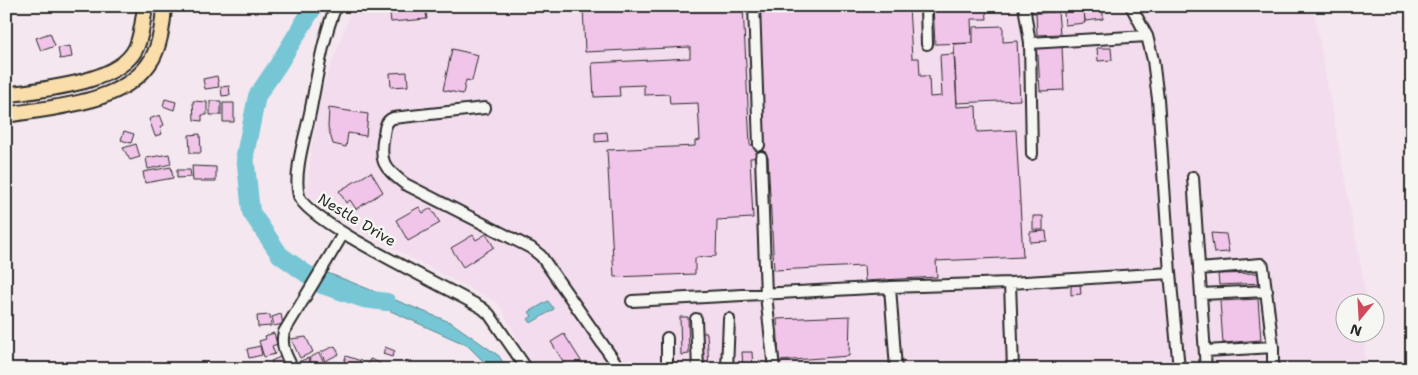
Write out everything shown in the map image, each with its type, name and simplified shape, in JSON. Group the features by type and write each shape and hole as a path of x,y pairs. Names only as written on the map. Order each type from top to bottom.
{"main road":[{"path":"6,95 99,77 114,70 127,60 135,49 140,35 144,6"},
{"path":"6,115 78,102 106,95 125,87 141,74 153,58 159,40 164,6"}],"street":[{"name":"Nestle Drive","path":"336,6 322,52 297,175 300,198 306,207 320,219 343,234 482,308 492,318 527,369"},
{"path":"754,6 759,145"},
{"path":"926,6 927,44"},
{"path":"1024,6 1030,43 1032,154"},
{"path":"1132,6 1147,36 1153,60 1158,98 1170,273 1179,369"},
{"path":"1030,43 1147,36"},
{"path":"485,108 388,120 381,152 384,163 392,174 405,184 531,248 541,256 620,369"},
{"path":"761,157 766,295 774,369"},
{"path":"1193,178 1206,369"},
{"path":"293,369 283,347 282,339 284,332 343,234"},
{"path":"1199,269 1261,264 1264,268 1273,347 1273,369"},
{"path":"632,302 1170,273"},
{"path":"1010,283 1013,369"},
{"path":"890,287 896,369"},
{"path":"1201,294 1267,291"},
{"path":"696,318 698,369"},
{"path":"727,369 728,319"},
{"path":"667,338 667,369"},
{"path":"1206,351 1273,347"}],"shaded area":[{"path":"353,6 1312,6 1365,292 1336,292 1336,342 1365,342 1364,364 1354,369 535,369 498,303 348,225 307,195 312,144 322,91"}],"water":[{"path":"287,258 452,323 499,356 507,369 491,369 467,345 339,288"},
{"path":"548,301 554,309 531,323 528,319 532,316 529,312"}],"building":[{"path":"389,6 425,6 427,19 391,22"},
{"path":"583,6 743,6 750,145 763,144 756,6 909,6 912,58 919,58 920,76 929,76 930,97 942,96 940,55 954,54 957,107 976,106 977,132 1016,130 1023,257 936,261 937,277 865,281 864,266 774,270 768,157 761,157 750,158 753,218 717,220 716,256 695,258 695,274 614,277 607,150 695,146 695,141 700,140 698,103 670,104 669,94 644,95 644,85 619,86 620,96 594,97 592,63 690,58 690,47 585,52"},
{"path":"933,6 992,6 992,9 986,9 987,19 971,19 972,43 935,44"},
{"path":"1032,6 1052,6 1053,12 1032,13"},
{"path":"1103,9 1103,19 1085,21 1084,10"},
{"path":"1084,10 1085,23 1065,25 1064,12"},
{"path":"1058,12 1060,34 1037,35 1036,13"},
{"path":"1003,26 1003,42 1017,41 1020,100 957,103 954,44 973,43 973,27"},
{"path":"50,33 55,46 41,51 36,38"},
{"path":"70,46 72,57 60,59 58,48"},
{"path":"1062,46 1064,90 1040,91 1038,55 1033,55 1033,47"},
{"path":"1097,48 1111,48 1112,60 1098,61"},
{"path":"452,49 478,55 472,81 466,80 463,94 443,90"},
{"path":"407,72 408,86 391,87 390,73"},
{"path":"217,76 219,87 205,89 203,79"},
{"path":"229,86 230,95 222,96 221,87"},
{"path":"165,99 176,102 174,110 163,106"},
{"path":"193,101 207,102 207,115 202,115 202,121 194,120"},
{"path":"210,101 221,101 221,115 210,115"},
{"path":"223,103 234,103 234,122 223,122"},
{"path":"329,108 368,114 366,136 348,133 346,147 333,144 328,127"},
{"path":"160,115 164,125 160,127 162,134 155,136 149,119"},
{"path":"124,131 134,134 131,143 121,140"},
{"path":"607,132 608,141 595,142 595,133"},
{"path":"200,134 201,153 190,153 189,135"},
{"path":"136,144 140,157 130,160 123,148"},
{"path":"169,154 171,164 148,169 146,158"},
{"path":"192,166 216,167 216,181 193,181"},
{"path":"171,167 173,178 145,183 143,172"},
{"path":"177,170 190,170 191,177 177,178"},
{"path":"371,172 383,192 356,209 350,200 346,203 339,191"},
{"path":"419,207 423,213 431,208 440,223 408,241 396,220"},
{"path":"1033,216 1043,216 1043,230 1033,230"},
{"path":"1046,231 1047,241 1030,242 1030,232"},
{"path":"1211,233 1226,234 1229,252 1214,253"},
{"path":"486,234 494,247 463,267 451,248 473,235 476,240"},
{"path":"1261,273 1262,283 1219,285 1218,274"},
{"path":"1080,284 1081,294 1071,295 1071,285"},
{"path":"1258,299 1261,340 1223,343 1220,301"},
{"path":"281,314 283,324 274,326 272,317"},
{"path":"270,315 271,326 258,327 257,316"},
{"path":"850,316 849,356 779,361 777,319"},
{"path":"680,317 688,317 689,354 681,355"},
{"path":"274,333 277,344 272,346 275,354 264,357 259,341 266,339 265,336"},
{"path":"700,333 707,333 709,369 701,369"},
{"path":"564,334 583,364 575,369 568,369 551,342"},
{"path":"306,337 313,352 300,358 291,339"},
{"path":"260,346 262,355 249,358 247,349"},
{"path":"335,346 339,354 325,361 321,352"},
{"path":"385,347 395,351 392,357 383,354"},
{"path":"742,352 752,352 753,369 743,369"},
{"path":"319,353 325,364 315,369 309,358"},
{"path":"346,356 361,361 362,369 357,369 357,366 344,362"},
{"path":"280,357 285,368 274,369 271,361"},
{"path":"308,358 312,369 295,369 293,364"},
{"path":"370,359 380,363 378,369 367,368"}],"waterway":[{"path":"314,6 257,96 245,155 251,212 280,255 322,285 364,299 387,302"}]}
